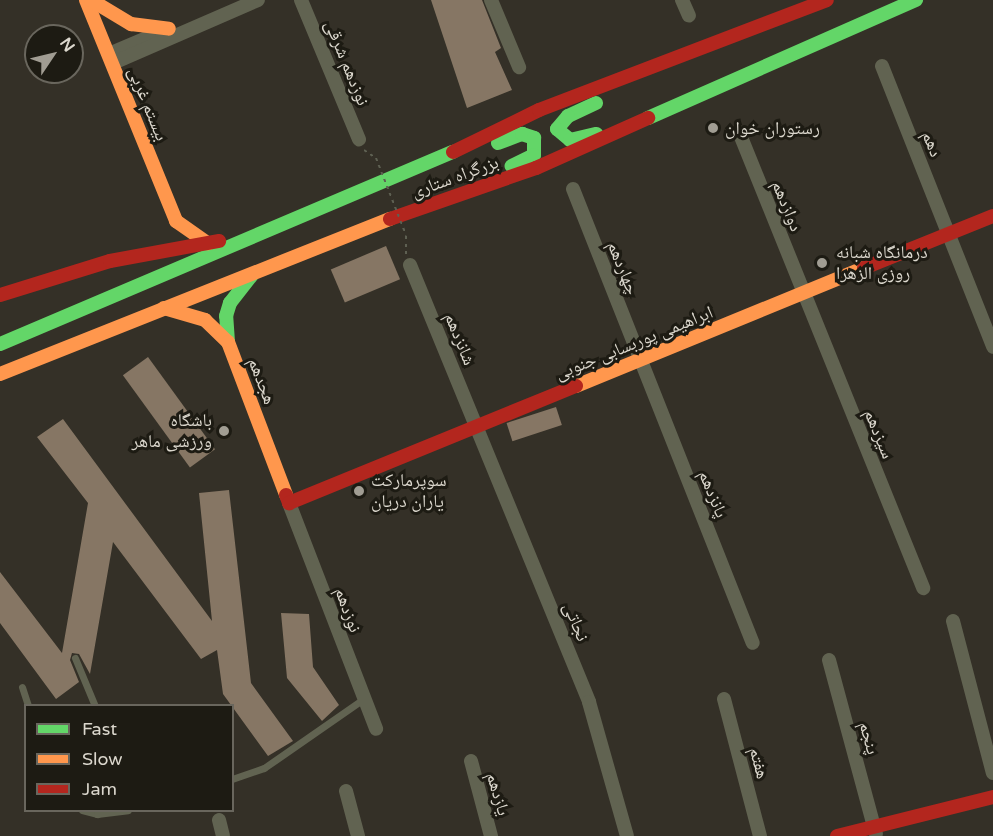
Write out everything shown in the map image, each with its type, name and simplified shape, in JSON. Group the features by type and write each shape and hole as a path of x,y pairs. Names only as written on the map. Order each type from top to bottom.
{"main road":[{"name":"بیستم غربی","path":"86,0 176,221"},
{"path":"92,0 131,24 169,29"},
{"name":"بزرگراه ستاری","path":"0,344 411,172 539,110 827,0"},
{"name":"بزرگراه ستاری","path":"0,374 457,193 536,168 641,119 916,0"},
{"path":"641,119 576,140 564,138 557,129 568,116 659,79 714,45"},
{"path":"411,172 522,134 534,138 534,155 457,193"},
{"name":"ابراهیمی پوربسابی جنوبی","path":"289,503 993,216"},
{"path":"171,249 176,221 208,243"},
{"name":"بزرگراه ستاری","path":"0,295 110,261 171,249 249,238"},
{"path":"228,342 226,316 230,303 254,273"},
{"name":"هجدهم","path":"164,308 205,320 228,342 289,503"},
{"path":"837,836 876,831 993,797"}],"street":[{"path":"111,58 258,0"},
{"name":"نوزدهم شرقی","path":"302,0 359,139"},
{"path":"491,0 519,68"},
{"path":"682,0 689,16"},
{"path":"111,58 169,29 185,30"},
{"name":"دهم","path":"882,66 993,347"},
{"name":"دوازدهم","path":"739,132 802,293"},
{"name":"چهاردهم","path":"573,189 640,360"},
{"name":"شانزدهم","path":"410,265 477,426"},
{"name":"سیزدهم","path":"802,293 922,588"},
{"name":"پانزدهم","path":"640,360 753,643"},
{"name":"نجاتی","path":"477,426 589,702 627,836"},
{"name":"نوزدهم","path":"289,503 362,700 376,729"},
{"path":"952,621 993,773"},
{"name":"پنجم","path":"829,660 876,831"},
{"name":"هفتم","path":"724,699 760,836"},
{"name":"یازدهم","path":"471,761 491,836"},
{"path":"346,791 358,836"},
{"path":"219,820 223,836"}],"lane":[{"path":"75,658 95,704"},
{"path":"22,687 28,704"},
{"path":"234,778 264,768 362,700"},
{"path":"90,812 97,814 112,812"}],"path":[{"path":"376,158 406,235 404,250 410,265"}],"building":[{"path":"431,0 482,0 501,48 495,52 512,90 467,108"},
{"path":"386,246 400,279 345,303 331,269"},
{"path":"148,357 215,449 190,467 123,375"},
{"path":"556,407 562,425 512,441 507,423"},
{"path":"63,419 212,621 199,493 229,490 251,683 293,741 268,756 234,709 234,704 230,704 223,694 217,650 201,659 113,542 90,674 79,654 72,653 70,660 79,682 56,699 0,623 0,572 62,653 88,503 37,437"},
{"path":"281,613 309,614 313,667 339,705 322,721 287,678"}],"traffic: fast":[{"path":"648,118 916,0"},
{"path":"596,103 568,116 557,129 570,140 596,134"},
{"path":"498,143 522,134 534,138 534,155 511,166"},
{"path":"0,344 453,152"},
{"path":"228,342 226,316 230,303 252,275"}],"traffic: slow":[{"path":"86,0 176,221 208,243"},
{"path":"91,0 131,24 169,29"},
{"path":"0,374 390,219"},
{"path":"576,386 864,268"},
{"path":"164,308 205,320 228,342 286,495"}],"traffic: jam":[{"path":"453,152 539,110 827,0"},
{"path":"390,219 536,168 648,118"},
{"path":"864,268 993,216"},
{"path":"0,295 110,261 219,241"},
{"path":"286,495 289,503 576,386"},
{"path":"837,836 993,797"}],"place":[{"name":"رستوران خوان","path":"713,128"},
{"name":"درمانگاه شبانه روزی الزهرا","path":"822,263"},
{"name":"باشگاه ورزشی ماهر","path":"224,431"},
{"name":"سوپرمارکت یاران دریان","path":"359,491"}]}
